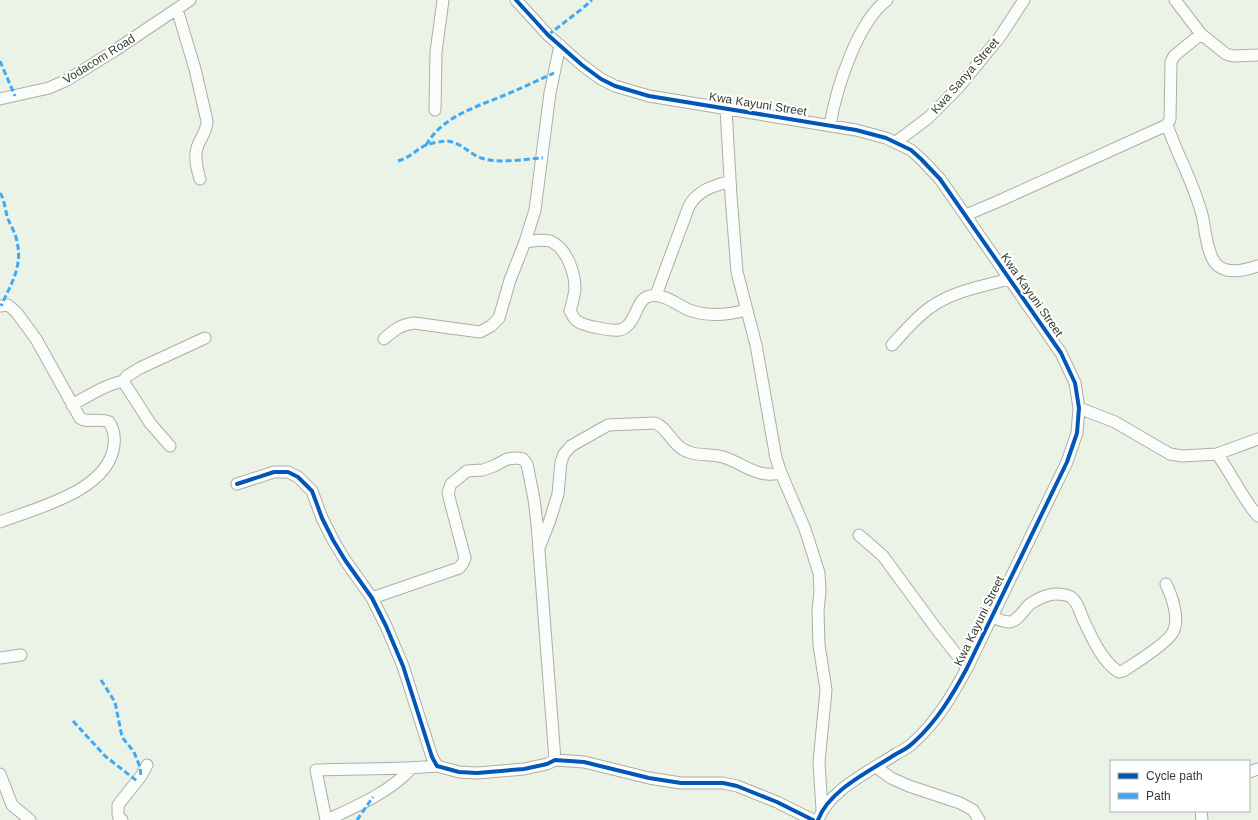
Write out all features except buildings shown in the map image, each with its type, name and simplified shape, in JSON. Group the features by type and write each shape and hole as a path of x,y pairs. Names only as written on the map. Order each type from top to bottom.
{"street":[{"name":"Vodacom Road","path":"0,99 49,88 67,80 114,51 190,0"},
{"path":"436,110 436,52 442,0"},
{"name":"Kwa Kayuni Street","path":"516,0 548,35 582,65 601,79 615,86 649,96 856,130 896,142 911,150 940,179 966,215 1061,353 1075,383 1079,408 1077,433 1067,462 992,618 949,701 931,725 913,744 843,788 820,815"},
{"path":"526,0 528,13"},
{"path":"830,125 833,104 840,80 858,39 871,17 886,0"},
{"name":"Kwa Sanya Street","path":"896,142 928,118 958,88 999,38 1023,0"},
{"path":"1175,0 1201,34 1226,54 1233,56 1258,55"},
{"path":"177,9 195,69 207,121 207,128 196,153 196,163 200,179"},
{"path":"966,215 1166,125 1170,120 1170,62 1174,56 1201,34"},
{"path":"384,339 403,325 414,323 474,332 485,330 499,318 510,280 525,242 535,210 550,93 560,45"},
{"path":"726,109 737,272 756,345 780,473 805,529 819,573 819,645 826,690 819,762 820,815"},
{"path":"1166,125 1200,209 1210,254 1216,265 1227,270 1237,271 1258,266"},
{"path":"656,295 689,206 693,199 708,188 730,181"},
{"path":"525,242 540,240 550,242 558,246 564,253 570,264 574,279 575,290 570,311 577,321 581,323 601,328 619,330 626,327 631,322 640,302 648,296 656,295 662,296 701,314 732,314 746,310"},
{"path":"892,345 915,320 931,306 964,292 1009,279"},
{"path":"0,306 8,305 17,313 36,339 80,418 83,420 105,420 110,422 113,427 115,438 113,452 106,467 93,481 80,490 0,522"},
{"path":"72,406 116,382 123,381 127,376 140,368 206,338"},
{"path":"123,381 150,423 170,446"},
{"path":"1079,408 1115,422 1170,454 1182,456 1217,454 1258,439"},
{"path":"539,549 558,494 560,470 564,454 571,446 580,440 608,425 654,423 660,425 673,442 682,449 691,453 722,457 762,473 771,475 780,473"},
{"path":"1217,454 1226,466 1249,507 1258,516"},
{"path":"372,598 459,568 465,558 448,493 451,484 467,471 483,470 507,459 523,459 527,464 534,499 555,760"},
{"path":"237,484 274,472 288,472 298,477 312,491 322,518 333,540 345,560 372,598 386,626 403,666 432,757 437,766"},
{"path":"859,536 882,556 967,668"},
{"path":"992,618 1009,622 1014,620 1031,604 1046,596 1063,594 1071,597 1076,603 1086,626 1104,659 1112,668 1119,672 1123,671 1152,651 1173,632 1175,620 1174,606 1171,594 1166,584"},
{"path":"0,658 21,655"},
{"path":"411,769 401,780 382,792 327,820 316,770 361,768 411,769 437,766 459,772 476,773 524,769 547,764 555,760 584,762 649,778 680,783 723,783 737,786 770,799 813,820"},
{"path":"122,820 119,818 118,805 141,776 147,765"},
{"path":"876,768 891,778 909,786 960,803 973,810 979,820"},
{"path":"0,774 12,805 30,820"}],"marked path":[{"path":"548,35 592,0"},
{"path":"0,61 15,96"},
{"path":"426,145 441,127 461,114 554,73"},
{"path":"398,161 426,145 445,141 460,145 476,156 488,160 512,161 543,158"},
{"path":"0,193 8,219 16,236 18,251 15,275 1,306"},
{"path":"101,680 115,702 122,737 134,752 140,767 141,776"},
{"path":"73,721 105,756 137,781"},
{"path":"357,820 373,797"}],"cycle path":[{"path":"516,0 548,35 582,65 601,79 615,86 649,96 856,130 886,138 911,150 940,179 1061,353 1075,383 1079,408 1077,433 1067,462 956,688 944,708 930,726 914,742 863,774 841,790 823,809 818,820"},
{"path":"237,484 274,472 288,472 298,477 312,491 322,518 333,540 345,560 372,598 386,626 403,666 432,757 437,766 459,772 477,773 524,769 547,764 555,760 584,762 649,778 681,783 723,783 737,786 777,802 813,820"}]}
